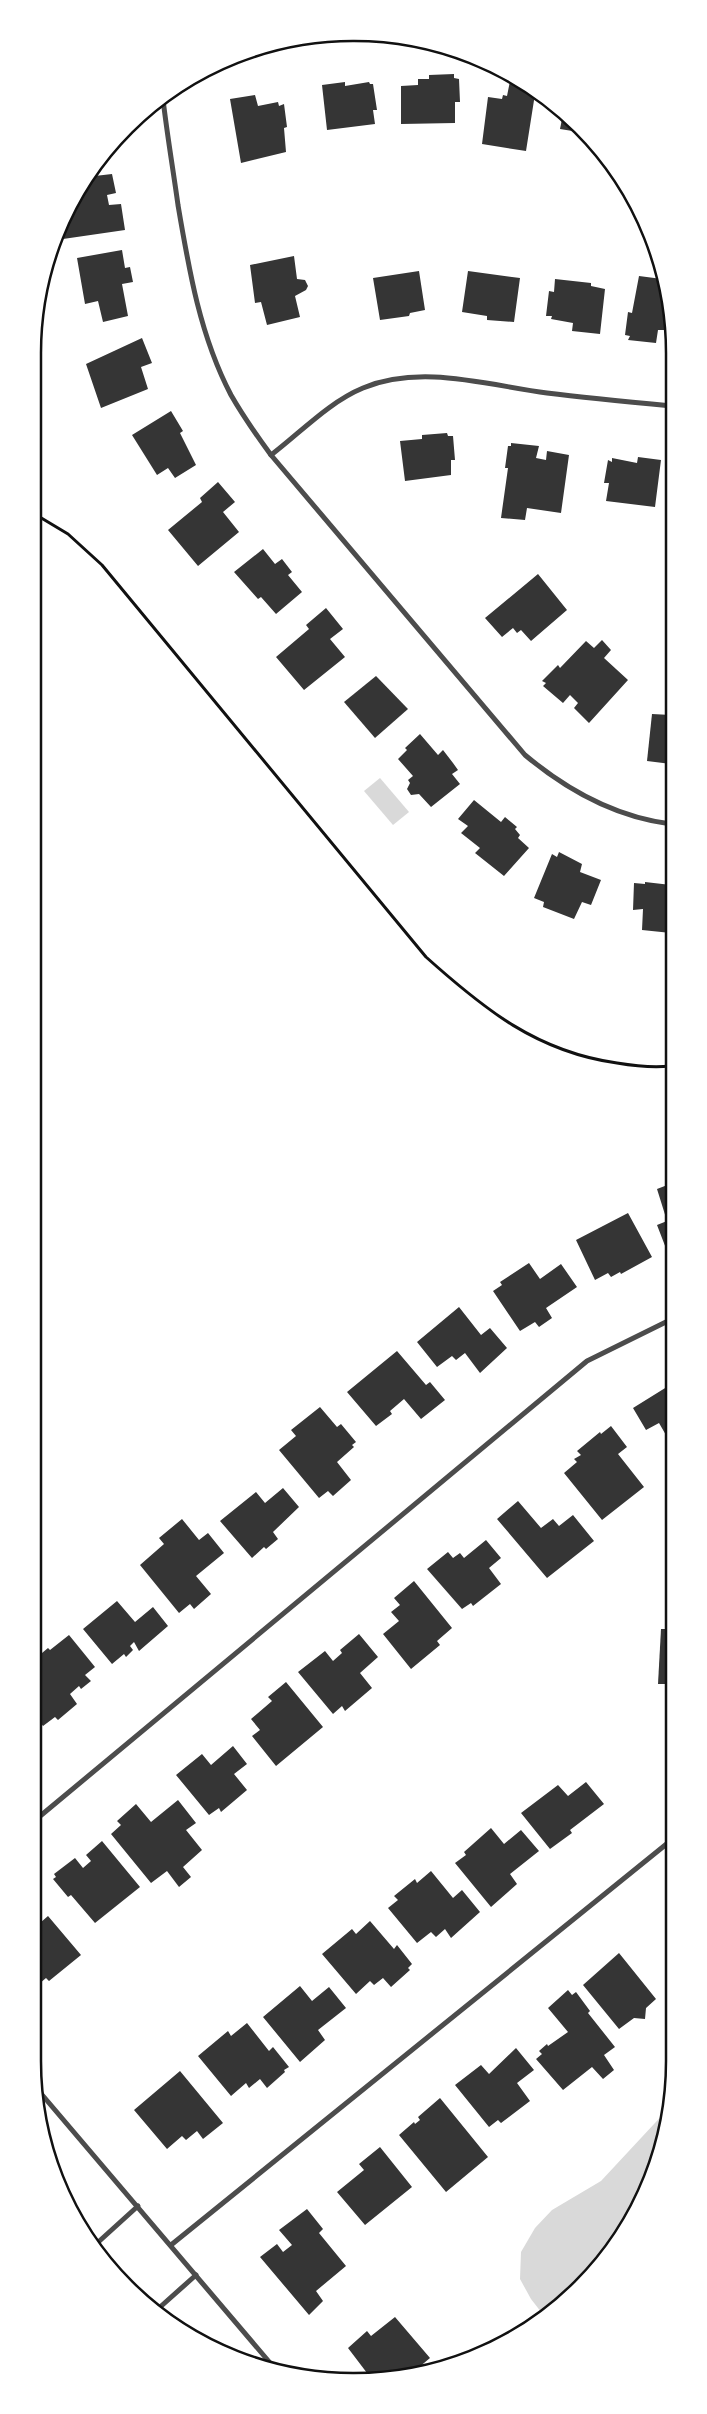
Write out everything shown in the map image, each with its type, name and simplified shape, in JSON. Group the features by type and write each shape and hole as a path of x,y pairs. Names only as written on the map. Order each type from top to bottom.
{"street":[{"path":"164,105 187,260 198,310 230,394 272,455 525,755 574,792 615,811 666,823"},
{"path":"272,455 343,398 363,388 409,378 443,378 546,393 666,405"},
{"path":"41,1815 586,1361 666,1322"},
{"path":"171,2245 666,1844"},
{"path":"44,2096 268,2361"},
{"path":"99,2241 138,2206"},
{"path":"161,2306 196,2275"}],"path":[{"path":"41,518 68,534 102,565 426,957 471,997 530,1037 588,1059 652,1068 666,1066"}],"shaded area":[{"path":"380,778 409,812 393,825 364,791"},
{"path":"661,2117 649,2161 634,2199 624,2217 601,2251 588,2266 540,2311 520,2279 521,2252 535,2228 552,2210 601,2181"}],"building":[{"path":"454,74 454,78 459,79 460,102 455,102 455,123 401,124 401,86 418,85 418,79 429,79 429,75"},
{"path":"345,82 345,86 369,82 373,84 377,110 373,110 375,124 327,130 322,85"},
{"path":"510,83 534,99 526,151 482,144 488,97 502,99 503,95 507,96"},
{"path":"255,95 258,106 278,102 279,106 284,104 287,127 284,128 286,152 241,163 230,99"},
{"path":"562,121 572,131 560,129"},
{"path":"112,174 116,193 107,195 109,205 121,204 125,230 63,239 73,215 97,176"},
{"path":"122,250 125,268 130,267 133,282 122,284 128,316 103,322 98,301 85,304 77,258"},
{"path":"294,256 297,279 305,280 308,286 306,290 295,296 300,317 267,325 261,302 255,303 250,265"},
{"path":"419,271 425,310 410,313 409,316 380,320 373,278"},
{"path":"468,271 520,278 514,322 487,320 487,316 462,312"},
{"path":"639,276 656,278 665,330 658,330 656,343 628,340 630,336 625,335 628,312 632,313"},
{"path":"555,279 591,283 591,286 605,289 600,334 572,331 573,323 551,319 552,316 546,316 549,291 554,292"},
{"path":"142,338 152,363 141,367 148,389 101,408 86,364"},
{"path":"171,411 183,431 180,433 196,465 175,478 168,468 157,475 132,435"},
{"path":"447,433 448,436 453,436 455,460 451,460 451,475 405,481 400,441 422,439 422,435"},
{"path":"511,443 539,446 536,458 546,460 547,451 569,455 561,513 527,508 525,520 501,518 508,468 505,468 508,446 511,446"},
{"path":"638,457 661,460 655,507 606,501 609,483 604,483 608,460 612,462 612,458 637,463"},
{"path":"218,482 235,502 223,512 239,532 198,566 168,530 202,502 200,498"},
{"path":"263,549 275,564 282,559 292,572 288,575 302,592 276,614 261,597 258,599 234,572"},
{"path":"538,574 567,610 531,641 521,630 517,633 513,628 502,637 485,618"},
{"path":"326,608 343,629 330,639 345,657 304,690 276,657 309,629 306,625"},
{"path":"602,640 611,650 604,658 628,680 589,723 574,708 578,703 570,695 563,703 543,686 546,683 542,681 558,665 560,668 586,641 594,648"},
{"path":"376,676 408,709 375,738 344,702"},
{"path":"652,714 666,715 666,763 647,761"},
{"path":"420,734 438,755 443,750 458,770 452,774 460,784 431,807 419,794 411,795 407,789 410,783 408,780 413,776 398,759 407,750 405,748"},
{"path":"474,800 501,822 505,817 517,827 515,829 520,835 518,838 529,848 504,876 475,853 480,848 461,833 468,826 458,819"},
{"path":"559,852 582,864 580,872 601,880 591,905 582,902 574,919 543,907 544,902 534,898 552,854 557,857"},
{"path":"645,882 666,884 666,932 642,930 643,909 633,910 634,883 645,884"},
{"path":"666,1186 666,1218 657,1189"},
{"path":"628,1213 652,1257 621,1274 620,1272 611,1277 608,1273 595,1280 576,1240"},
{"path":"666,1221 666,1248 657,1225"},
{"path":"529,1263 540,1279 561,1264 577,1287 546,1308 552,1318 539,1327 535,1322 520,1331 493,1291 502,1285 500,1282"},
{"path":"459,1307 481,1335 490,1328 507,1348 480,1373 465,1353 456,1360 452,1356 437,1367 417,1342"},
{"path":"397,1351 426,1385 430,1382 445,1400 421,1419 404,1399 390,1411 392,1414 376,1426 347,1392"},
{"path":"666,1387 666,1435 659,1423 646,1430 633,1408"},
{"path":"320,1407 337,1427 341,1424 356,1442 352,1445 354,1447 337,1462 351,1480 333,1496 328,1491 319,1498 279,1450 296,1436 291,1430"},
{"path":"611,1426 627,1447 618,1454 644,1487 602,1520 564,1473 577,1462 574,1459 581,1455 577,1451 600,1432 601,1434"},
{"path":"283,1488 299,1507 273,1532 278,1539 266,1549 264,1547 252,1558 220,1521 256,1492 265,1503"},
{"path":"518,1501 541,1528 553,1519 559,1526 573,1515 594,1541 547,1578 497,1519"},
{"path":"182,1519 199,1540 208,1533 224,1553 196,1576 211,1594 194,1609 190,1604 179,1613 140,1565 164,1544 159,1538"},
{"path":"486,1540 501,1558 489,1568 501,1584 473,1606 471,1603 462,1609 427,1569 448,1552 453,1558 460,1553 464,1558"},
{"path":"414,1581 452,1628 437,1641 440,1645 411,1669 383,1634 399,1621 391,1612 400,1605 394,1598"},
{"path":"117,1601 135,1622 153,1607 168,1626 139,1651 134,1642 130,1646 133,1650 126,1657 124,1654 112,1664 83,1629"},
{"path":"661,1629 666,1629 666,1684 658,1684"},
{"path":"359,1634 378,1657 360,1673 372,1688 345,1711 342,1706 333,1714 298,1672 325,1651 333,1661 342,1653 340,1650"},
{"path":"69,1635 95,1667 85,1675 91,1681 81,1689 79,1686 70,1694 77,1704 58,1720 55,1717 43,1726 41,1723 41,1654 48,1648 50,1650"},
{"path":"286,1682 323,1727 276,1766 252,1736 260,1730 251,1719 272,1701 268,1697"},
{"path":"233,1746 247,1764 234,1774 247,1790 221,1812 219,1808 209,1815 176,1775 202,1754 211,1765"},
{"path":"586,1782 604,1804 570,1830 572,1833 550,1849 521,1813 558,1785 568,1796"},
{"path":"178,1800 196,1823 186,1830 202,1850 183,1867 191,1877 179,1887 167,1871 151,1883 111,1834 121,1825 117,1821 136,1804 151,1822"},
{"path":"491,1828 504,1844 521,1830 539,1851 510,1874 517,1884 491,1907 455,1863 466,1855 464,1852"},
{"path":"102,1841 140,1887 95,1923 71,1895 68,1897 53,1879 56,1877 54,1874 75,1858 83,1868 91,1861 86,1855"},
{"path":"431,1871 453,1898 462,1890 480,1912 451,1938 445,1929 436,1937 431,1932 417,1943 388,1908 398,1900 394,1896 415,1879 417,1883"},
{"path":"48,1916 81,1955 49,1981 46,1978 41,1982 41,1922"},
{"path":"370,1921 394,1949 397,1945 412,1964 408,1968 410,1970 391,1987 383,1978 374,1985 370,1981 356,1994 322,1954 352,1929 356,1934"},
{"path":"619,1953 656,1999 646,2008 645,2019 634,2018 619,2029 583,1985"},
{"path":"300,1986 312,2001 329,1987 346,2008 318,2030 325,2040 300,2062 263,2017"},
{"path":"568,1990 572,1995 576,1992 590,2011 588,2013 615,2047 604,2055 614,2070 603,2079 592,2067 563,2090 536,2059 542,2054 539,2051 547,2044 548,2046 568,2032 548,2008"},
{"path":"247,2023 269,2051 273,2047 289,2067 267,2088 260,2079 249,2088 246,2083 231,2096 198,2056 228,2031 231,2036"},
{"path":"516,2048 534,2070 517,2083 530,2101 501,2123 498,2120 489,2127 455,2085 481,2065 489,2074"},
{"path":"180,2071 223,2123 203,2139 197,2131 186,2140 182,2136 167,2149 134,2110"},
{"path":"440,2098 488,2157 446,2192 399,2135 414,2122 415,2124 420,2120 418,2117"},
{"path":"380,2147 412,2187 365,2225 337,2192 364,2170 359,2164"},
{"path":"307,2209 323,2229 319,2233 346,2266 316,2291 323,2301 309,2315 260,2257 277,2244 283,2252 292,2245 279,2230"},
{"path":"395,2317 430,2358 421,2365 414,2367 367,2372 348,2348 367,2331 371,2336"}]}
